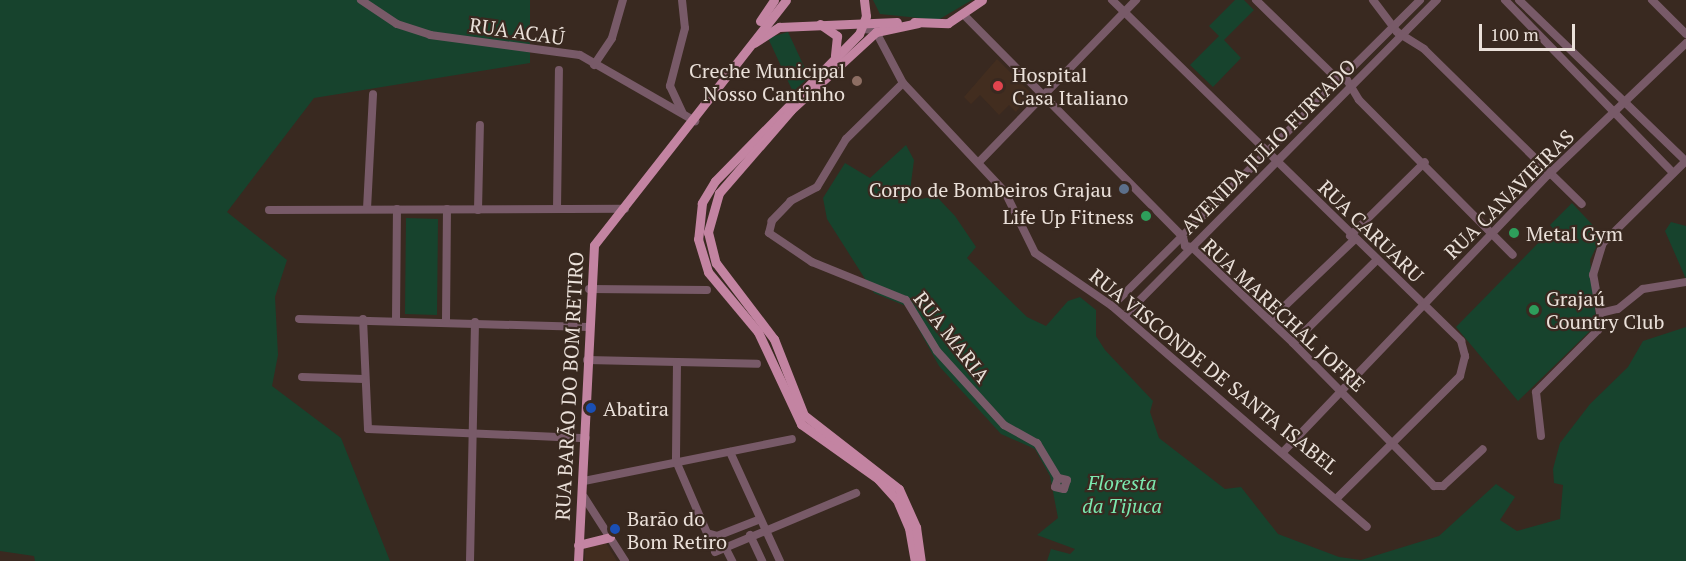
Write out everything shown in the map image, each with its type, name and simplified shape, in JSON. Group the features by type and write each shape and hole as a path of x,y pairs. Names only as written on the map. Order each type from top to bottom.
{"main road":[{"name":"RUA BARÃO DO BOM RETIRO","path":"578,561 584,497 588,327 594,245 627,209 696,121 745,50 774,0"},
{"name":"RUA BARÃO DO BOM RETIRO","path":"745,50 786,0"},
{"path":"864,0 864,24 715,181 702,203 698,239 708,272 758,332 801,424 872,474 897,500 909,528 915,561"},
{"path":"745,50 771,29 817,23 941,25 963,14 982,0"},
{"path":"817,23 837,36 839,47 830,61"},
{"path":"918,23 876,32 791,110 728,182 714,202 708,232 716,263 774,339 804,415 899,489 916,527 921,561"},
{"path":"578,545 610,537"}],"street":[{"name":"RUA ACAÚ","path":"361,0 397,24 430,35 580,55 696,121"},
{"path":"594,65 612,38 623,0"},
{"path":"682,0 685,28 670,86 676,105 696,121"},
{"name":"RUA CARUARU","path":"1112,0 1274,162 1461,341 1464,363 1460,376 1338,497"},
{"path":"979,162 1136,0"},
{"path":"1256,0 1338,82 1425,162 1513,255"},
{"path":"1373,0 1548,175 1582,204"},
{"name":"AVENIDA JULIO FURTADO","path":"1112,306 1420,0"},
{"name":"AVENIDA JULIO FURTADO","path":"1124,316 1274,162 1437,0"},
{"path":"1505,0 1673,173"},
{"path":"1519,0 1686,161 1598,253 1593,275 1600,313 1598,330 1536,392 1541,436"},
{"path":"1652,0 1686,34"},
{"name":"RUA MARECHAL JOFRE","path":"963,14 1184,236 1185,246 1194,245 1342,390 1434,486 1443,486 1483,449"},
{"path":"864,24 876,32"},
{"name":"RUA VISCONDE DE SANTA ISABEL","path":"876,32 903,83 979,162 1012,203 1029,246 1112,306 1338,497 1367,527"},
{"name":"RUA CANAVIEIRAS","path":"1284,451 1548,175 1625,104 1686,42"},
{"path":"557,209 559,70"},
{"path":"1338,82 1347,90"},
{"name":"RUA MARIA","path":"903,83 846,139 817,188 791,201 768,227 773,237 812,262 906,300 937,351 1004,424 1037,443 1058,478"},
{"path":"367,209 373,94"},
{"path":"478,210 480,125"},
{"path":"1270,320 1425,162"},
{"path":"396,320 397,209"},
{"path":"446,321 447,209"},
{"path":"269,210 627,209"},
{"path":"1293,343 1376,261"},
{"path":"1600,313 1618,309 1643,289 1686,282"},
{"path":"590,289 707,290"},
{"path":"299,319 446,321 588,327"},
{"path":"363,320 368,429 586,438"},
{"path":"470,561 475,322"},
{"path":"587,360 757,364"},
{"path":"677,362 676,461 707,533 717,536 758,520"},
{"path":"302,377 364,379"},
{"path":"584,481 792,439"},
{"path":"730,452 762,531 780,561"},
{"path":"715,552 750,535 856,494"},
{"path":"584,497 625,561"},
{"path":"750,535 762,561"},
{"path":"725,547 732,561"}],"shaded area":[{"name":"Hospital Casa Italiano","path":"997,59 1030,92 1016,112 1009,105 999,115 980,95 971,104 964,97"},
{"path":"606,543 617,561 585,561 585,547"}],"green space":[{"path":"0,0 530,0 530,63 314,98 227,212 287,260 275,297 278,355 272,386 341,438 390,561 35,561 34,556 0,551"},
{"path":"873,0 972,0 938,20 880,14"},
{"path":"1235,0 1244,0 1254,10 1224,40 1241,58 1213,87 1190,65 1219,36 1209,26"},
{"path":"788,32 809,77 793,92 768,38"},
{"name":"Floresta da Tijuca","path":"906,145 914,160 910,191 921,199 936,196 955,216 976,247 967,258 1027,317 1046,326 1068,301 1080,297 1096,310 1096,336 1105,350 1153,401 1150,412 1159,438 1225,489 1241,487 1278,534 1339,557 1361,560 1439,536 1496,484 1515,497 1500,520 1517,531 1560,519 1563,485 1554,483 1553,469 1560,443 1590,404 1628,367 1643,341 1686,327 1686,561 1047,561 1051,549 1070,554 1075,549 1037,535 1058,518 1050,476 1035,449 1001,434 939,366 906,306 874,293 827,219 823,198 845,163 870,178"},
{"name":"Grajaú Country Club","path":"1572,203 1602,235 1590,260 1596,318 1591,330 1518,401 1456,327 1546,235 1550,237 1555,231 1550,225"},
{"path":"406,218 438,219 437,315 405,314"},
{"path":"1671,222 1686,226 1686,279 1665,231"}],"place":[{"name":"Creche Municipal Nosso Cantinho","path":"857,81"},
{"name":"Hospital Casa Italiano","path":"998,86"},
{"name":"Corpo de Bombeiros Grajau","path":"1124,189"},
{"name":"Life Up Fitness","path":"1146,216"},
{"name":"Metal Gym","path":"1514,233"},
{"name":"Grajaú Country Club","path":"1534,310"},
{"name":"Abatira","path":"591,408"},
{"name":"Barão do Bom Retiro","path":"615,529"}]}
